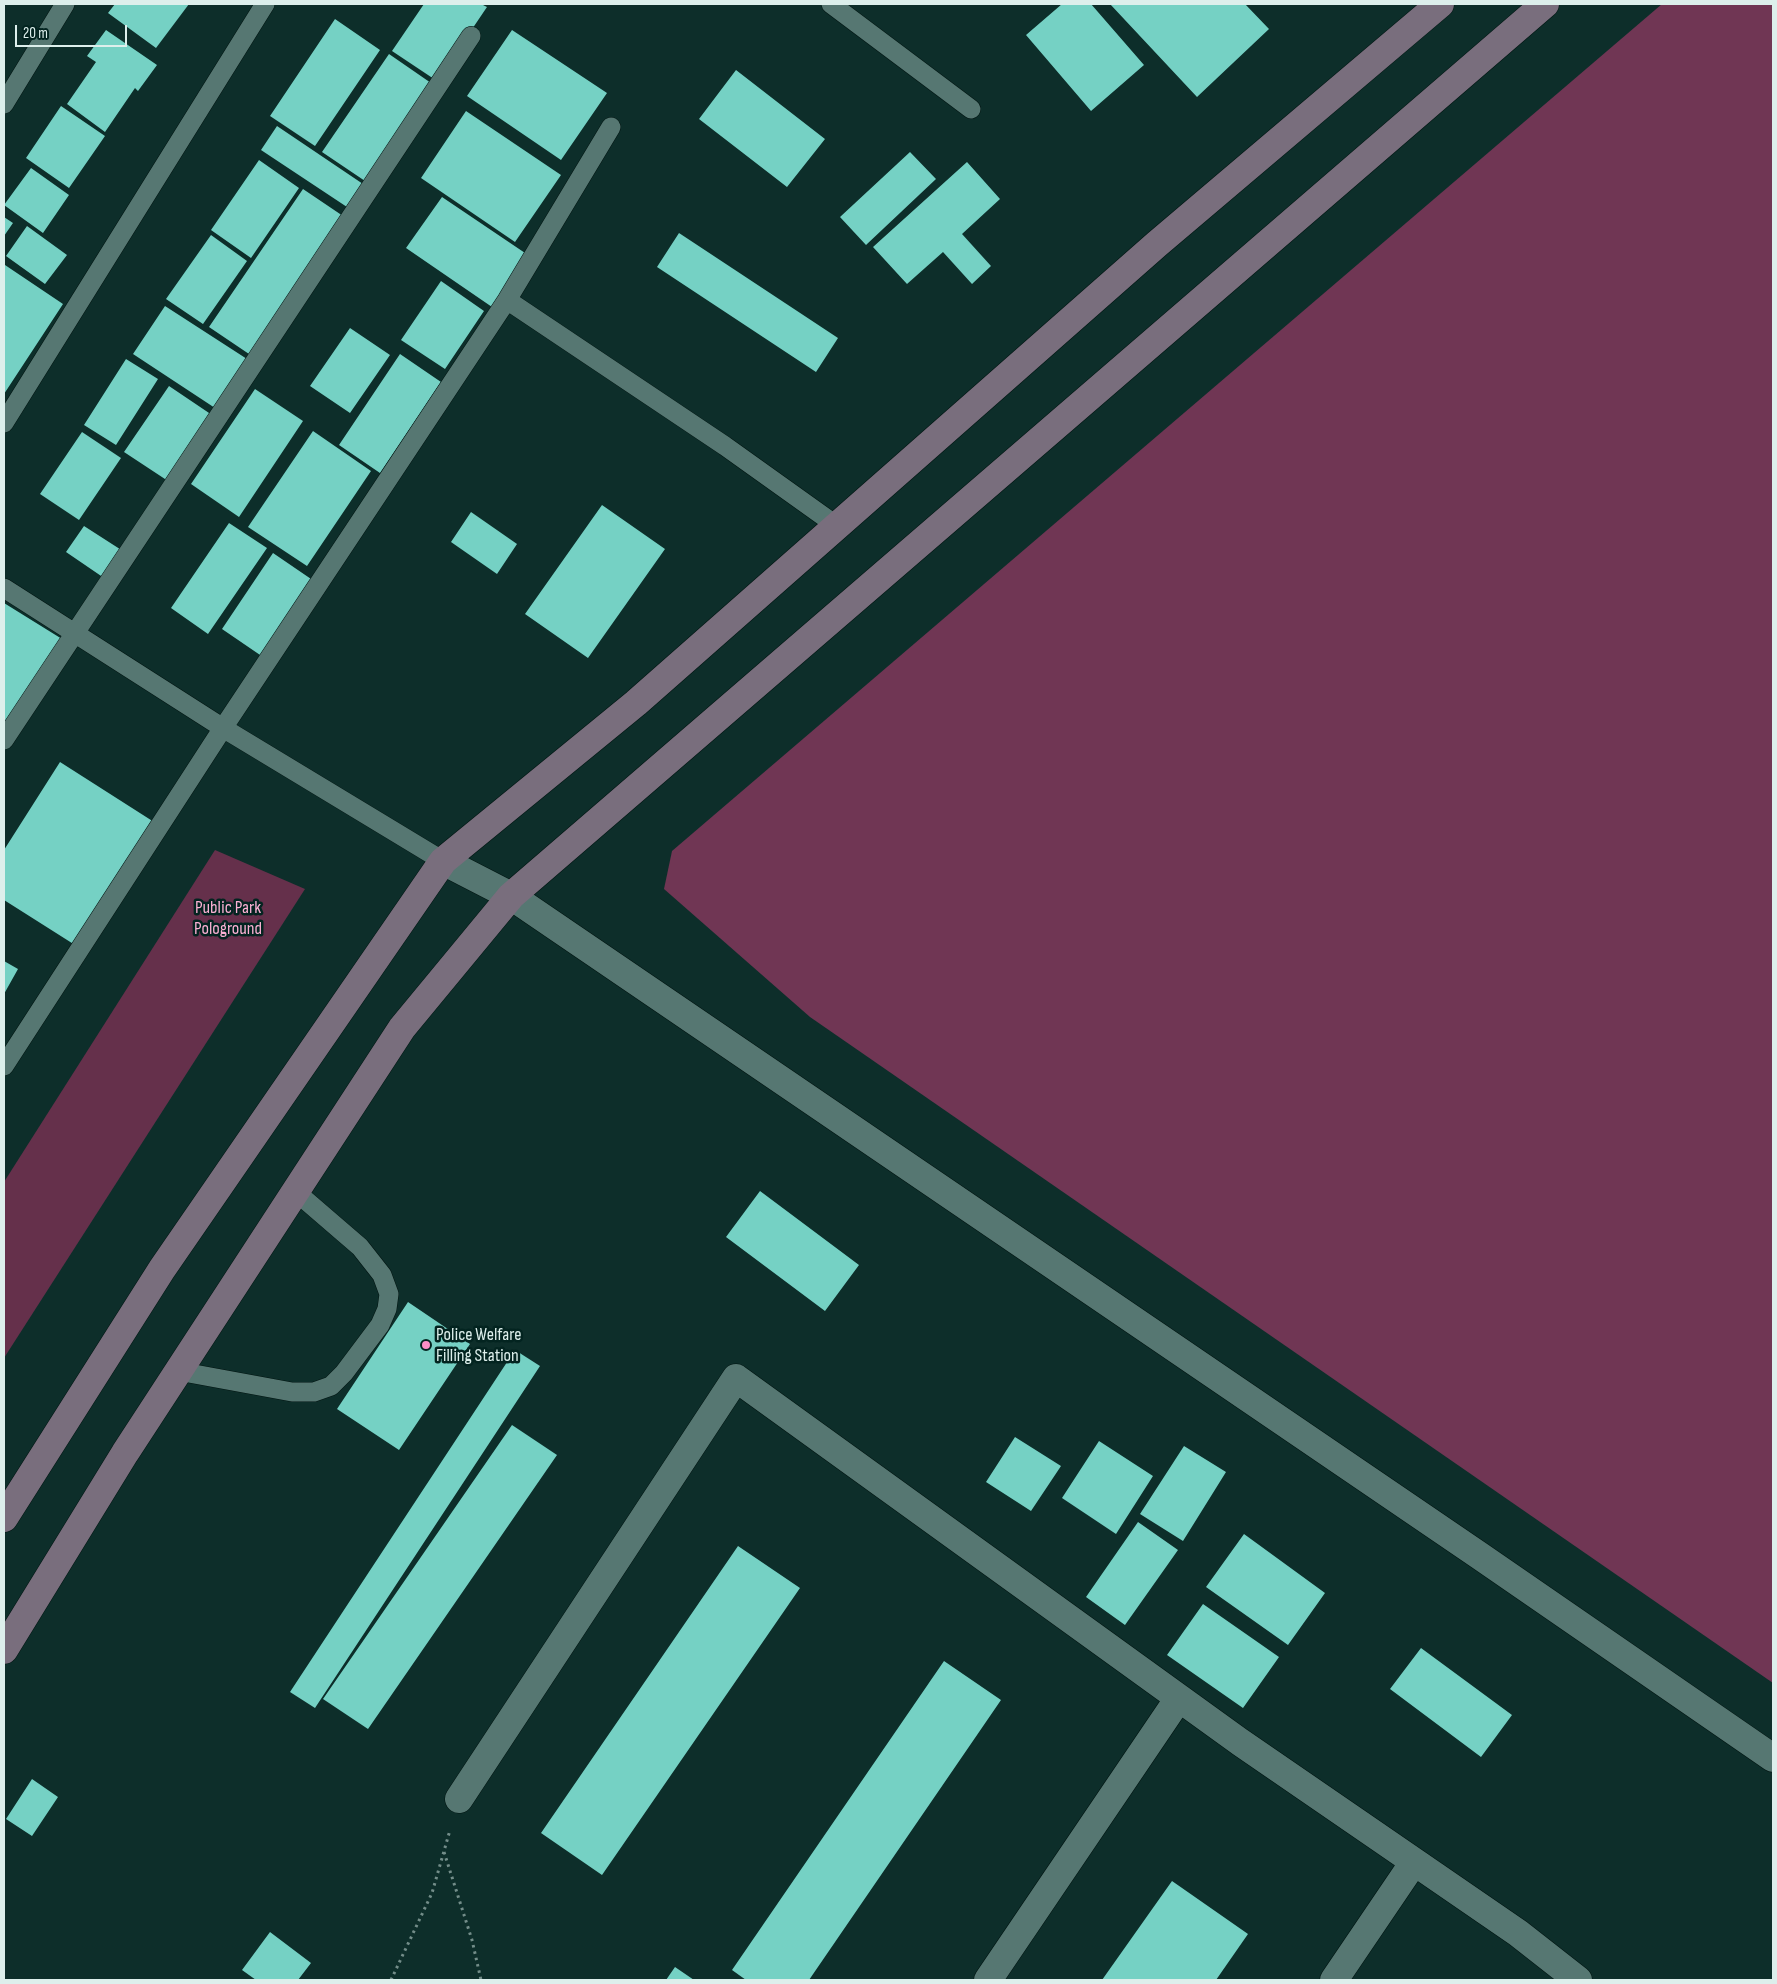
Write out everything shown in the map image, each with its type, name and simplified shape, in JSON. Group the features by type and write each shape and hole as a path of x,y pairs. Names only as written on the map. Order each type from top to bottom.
{"main road":[{"path":"4,1518 162,1269 443,861 636,703 1157,244 1440,4"},
{"path":"4,1650 178,1371 402,1028 511,896 1545,4"}],"street":[{"path":"443,861 511,896 1480,1556 1773,1758"},
{"path":"459,1799 736,1378 1179,1698 1518,1933 1578,1980"},
{"path":"988,1980 1179,1698"},
{"path":"1334,1980 1414,1862"}],"lane":[{"path":"4,104 66,4"},
{"path":"4,424 265,4"},
{"path":"831,4 971,109"},
{"path":"4,740 471,36"},
{"path":"4,1066 223,728 507,300 611,127"},
{"path":"507,300 725,446 837,526"},
{"path":"4,588 223,728 443,861"},
{"path":"178,1371 292,1392 314,1392 331,1386 344,1373 380,1324 387,1308 389,1294 382,1275 360,1247 296,1191"}],"path":[{"path":"391,1980 432,1893 459,1799"},
{"path":"444,1852 472,1940 481,1980"}],"green space":[{"name":"Public Park Pologround","path":"215,850 305,889 4,1358 4,1182"}],"shaded area":[{"path":"1662,4 1773,4 1773,1683 810,1017 664,889 672,851"}],"building":[{"path":"115,4 189,4 156,48 108,13"},
{"path":"424,4 481,4 487,7 437,81 392,51"},
{"path":"1062,4 1091,4 1144,65 1091,111 1026,35"},
{"path":"1110,4 1245,4 1269,29 1197,97"},
{"path":"335,19 380,50 315,146 270,116"},
{"path":"106,30 157,65 138,91 135,88 105,132 67,104 96,62 87,56"},
{"path":"512,30 607,93 561,160 467,96"},
{"path":"389,54 431,83 365,181 322,152"},
{"path":"736,70 825,139 787,187 699,119"},
{"path":"61,106 105,136 69,188 26,158"},
{"path":"466,111 561,175 515,242 421,178"},
{"path":"277,126 363,184 347,207 261,150"},
{"path":"910,152 936,179 866,245 840,217"},
{"path":"259,160 299,188 251,258 211,230"},
{"path":"967,162 1000,199 962,234 991,266 972,284 943,252 907,284 873,247"},
{"path":"31,168 69,195 43,233 4,205"},
{"path":"303,189 343,216 249,354 209,327"},
{"path":"442,197 528,255 492,307 406,248"},
{"path":"4,217 13,223 4,236"},
{"path":"27,226 67,255 45,284 6,256"},
{"path":"679,233 838,338 816,372 657,267"},
{"path":"211,235 247,261 203,324 166,299"},
{"path":"4,266 63,304 4,394"},
{"path":"441,281 484,311 445,369 401,340"},
{"path":"165,306 247,359 215,408 133,354"},
{"path":"350,328 390,355 350,413 310,386"},
{"path":"400,354 441,382 380,473 339,445"},
{"path":"126,359 158,379 116,445 84,425"},
{"path":"169,386 212,415 168,481 124,452"},
{"path":"255,389 303,421 239,517 191,484"},
{"path":"313,431 371,471 307,566 248,527"},
{"path":"82,432 121,458 79,520 40,494"},
{"path":"602,505 665,549 588,658 525,614"},
{"path":"471,512 517,544 497,574 451,542"},
{"path":"229,523 267,548 208,634 171,608"},
{"path":"84,526 126,553 107,580 66,552"},
{"path":"273,553 314,581 263,657 222,629"},
{"path":"4,603 62,639 4,733"},
{"path":"60,762 154,822 75,945 4,900 4,850"},
{"path":"4,961 18,969 4,994"},
{"path":"760,1191 859,1265 825,1311 726,1237"},
{"path":"408,1302 470,1344 399,1450 337,1409"},
{"path":"515,1350 540,1366 315,1708 290,1692"},
{"path":"512,1425 557,1455 368,1729 323,1699"},
{"path":"1015,1437 1061,1466 1031,1511 986,1482"},
{"path":"1099,1441 1153,1476 1116,1534 1062,1498"},
{"path":"1184,1446 1226,1472 1183,1541 1140,1514"},
{"path":"1138,1522 1178,1550 1125,1625 1086,1597"},
{"path":"1244,1534 1325,1593 1288,1645 1206,1587"},
{"path":"738,1546 800,1588 602,1875 541,1833"},
{"path":"1203,1604 1279,1657 1243,1708 1167,1655"},
{"path":"1421,1648 1512,1715 1481,1757 1390,1689"},
{"path":"944,1661 1001,1700 809,1980 746,1980 732,1970"},
{"path":"32,1779 58,1797 32,1836 6,1819"},
{"path":"1172,1881 1248,1934 1216,1980 1102,1980"},
{"path":"270,1932 311,1963 298,1980 256,1980 242,1970"},
{"path":"675,1967 694,1980 666,1980"}],"place":[{"name":"Police Welfare Filling Station","path":"426,1345"}]}
